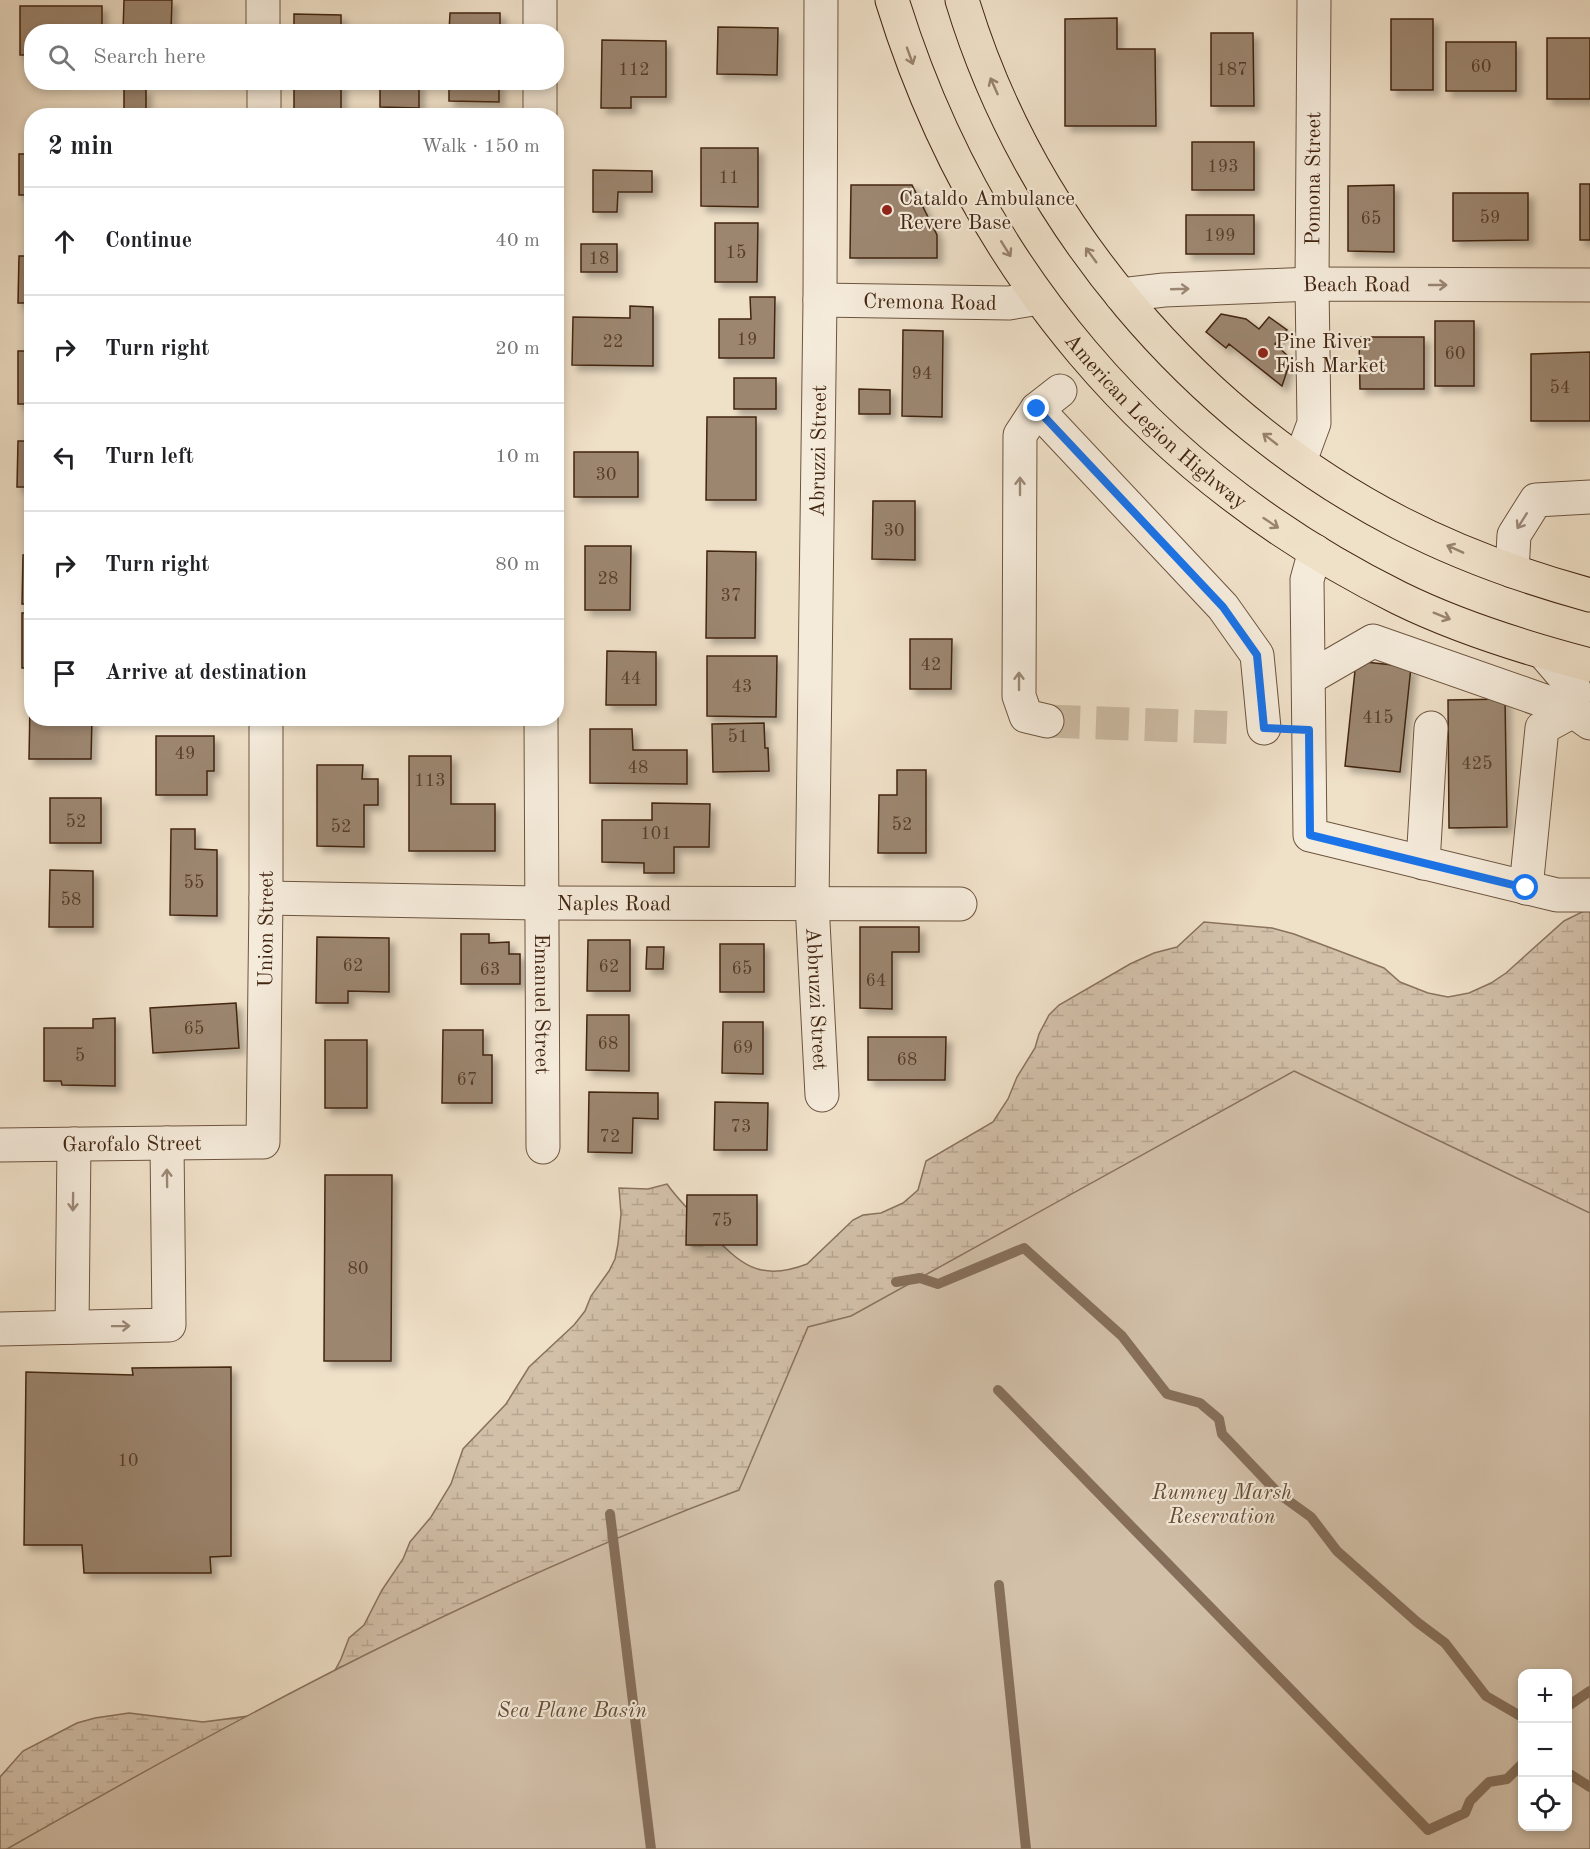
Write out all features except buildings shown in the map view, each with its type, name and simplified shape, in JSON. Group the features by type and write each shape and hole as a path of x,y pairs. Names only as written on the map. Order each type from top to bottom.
{"highway":[{"name":"American Legion Highway","path":"892,0 920,82 959,169 1005,248 1039,298 1097,369 1165,439 1239,500 1315,551 1370,582 1420,607 1484,633 1544,653 1590,665"},
{"path":"962,0 984,62 1022,144 1068,223 1122,295 1204,384 1248,423 1300,461 1348,493 1399,522 1512,572 1590,595"}],"street":[{"path":"263,0 263,24"},
{"path":"540,0 540,24"},
{"name":"Abruzzi Street","path":"812,903 820,300 821,0"},
{"name":"Pomona Street","path":"1300,461 1314,423 1312,284 1314,0"},
{"path":"264,90 264,108"},
{"path":"540,90 540,108"},
{"name":"Beach Road","path":"1122,295 1164,290 1312,284 1590,285"},
{"name":"Cremona Road","path":"820,300 1009,303 1039,298"},
{"path":"1047,722 1026,717 1019,696 1020,435 1049,400 1223,607 1257,655 1252,728 1309,730"},
{"path":"1512,572 1514,535 1536,500 1590,497"},
{"path":"1315,551 1307,580 1310,835 1541,891 1590,896"},
{"path":"1308,678 1381,630 1582,717"},
{"path":"1544,653 1574,688 1582,717"},
{"path":"1541,891 1542,728 1582,717"},
{"name":"Union Street","path":"263,1142 266,726"},
{"name":"Emanuel Street","path":"541,726 543,1148"},
{"path":"1423,863 1431,728"},
{"name":"Naples Road","path":"266,898 542,903 960,904"},
{"name":"Abbruzzi Street","path":"812,903 822,1095"},
{"name":"Garofalo Street","path":"0,1145 263,1142"},
{"path":"0,1329 169,1325 167,1143"},
{"path":"72,1327 74,1144"}],"green space":[{"name":"Sea Plane Basin","path":"1590,908 1590,1849 0,1849 0,1777 23,1751 77,1723 129,1713 203,1722 257,1715 325,1689 349,1638 364,1625 382,1590 403,1559 410,1542 431,1517 451,1484 463,1449 506,1404 529,1367 574,1325 609,1271 615,1259 618,1244 621,1214 619,1188 648,1189 667,1184 718,1241 740,1260 751,1266 775,1271 807,1264 853,1220 863,1215 881,1213 903,1203 918,1190 926,1161 993,1122 1035,1048 1049,1015 1059,1005 1130,964 1154,953 1177,947 1204,922 1272,928 1294,934 1384,968 1400,982 1428,993 1448,997 1469,993 1506,973 1564,921"},
{"name":"Rumney Marsh Reservation","path":"1294,1071 1590,1213 1590,1849 7,1849 185,1749 366,1654 550,1567 739,1490 808,1327 851,1316"}],"waterway":[{"path":"896,1282 920,1278 938,1284 1024,1248 1122,1336 1167,1394 1200,1403 1219,1419 1222,1434 1279,1494 1311,1517 1337,1551 1417,1622 1445,1643 1486,1696 1518,1715"},
{"path":"998,1390 1428,1830 1465,1813 1470,1801 1489,1782 1507,1779 1518,1768"},
{"path":"610,1514 651,1849"},
{"path":"999,1585 1026,1849"},
{"path":"1572,1703 1590,1691"},
{"path":"1572,1776 1590,1787"}],"tunnel":[{"path":"1047,721 1241,728"}],"place":[{"name":"Cataldo Ambulance Revere Base","path":"887,210"},
{"name":"Pine River Fish Market","path":"1263,353"}],"route":[{"path":"1037,409 1223,607 1257,655 1264,728 1309,730 1310,835 1526,888"}]}
